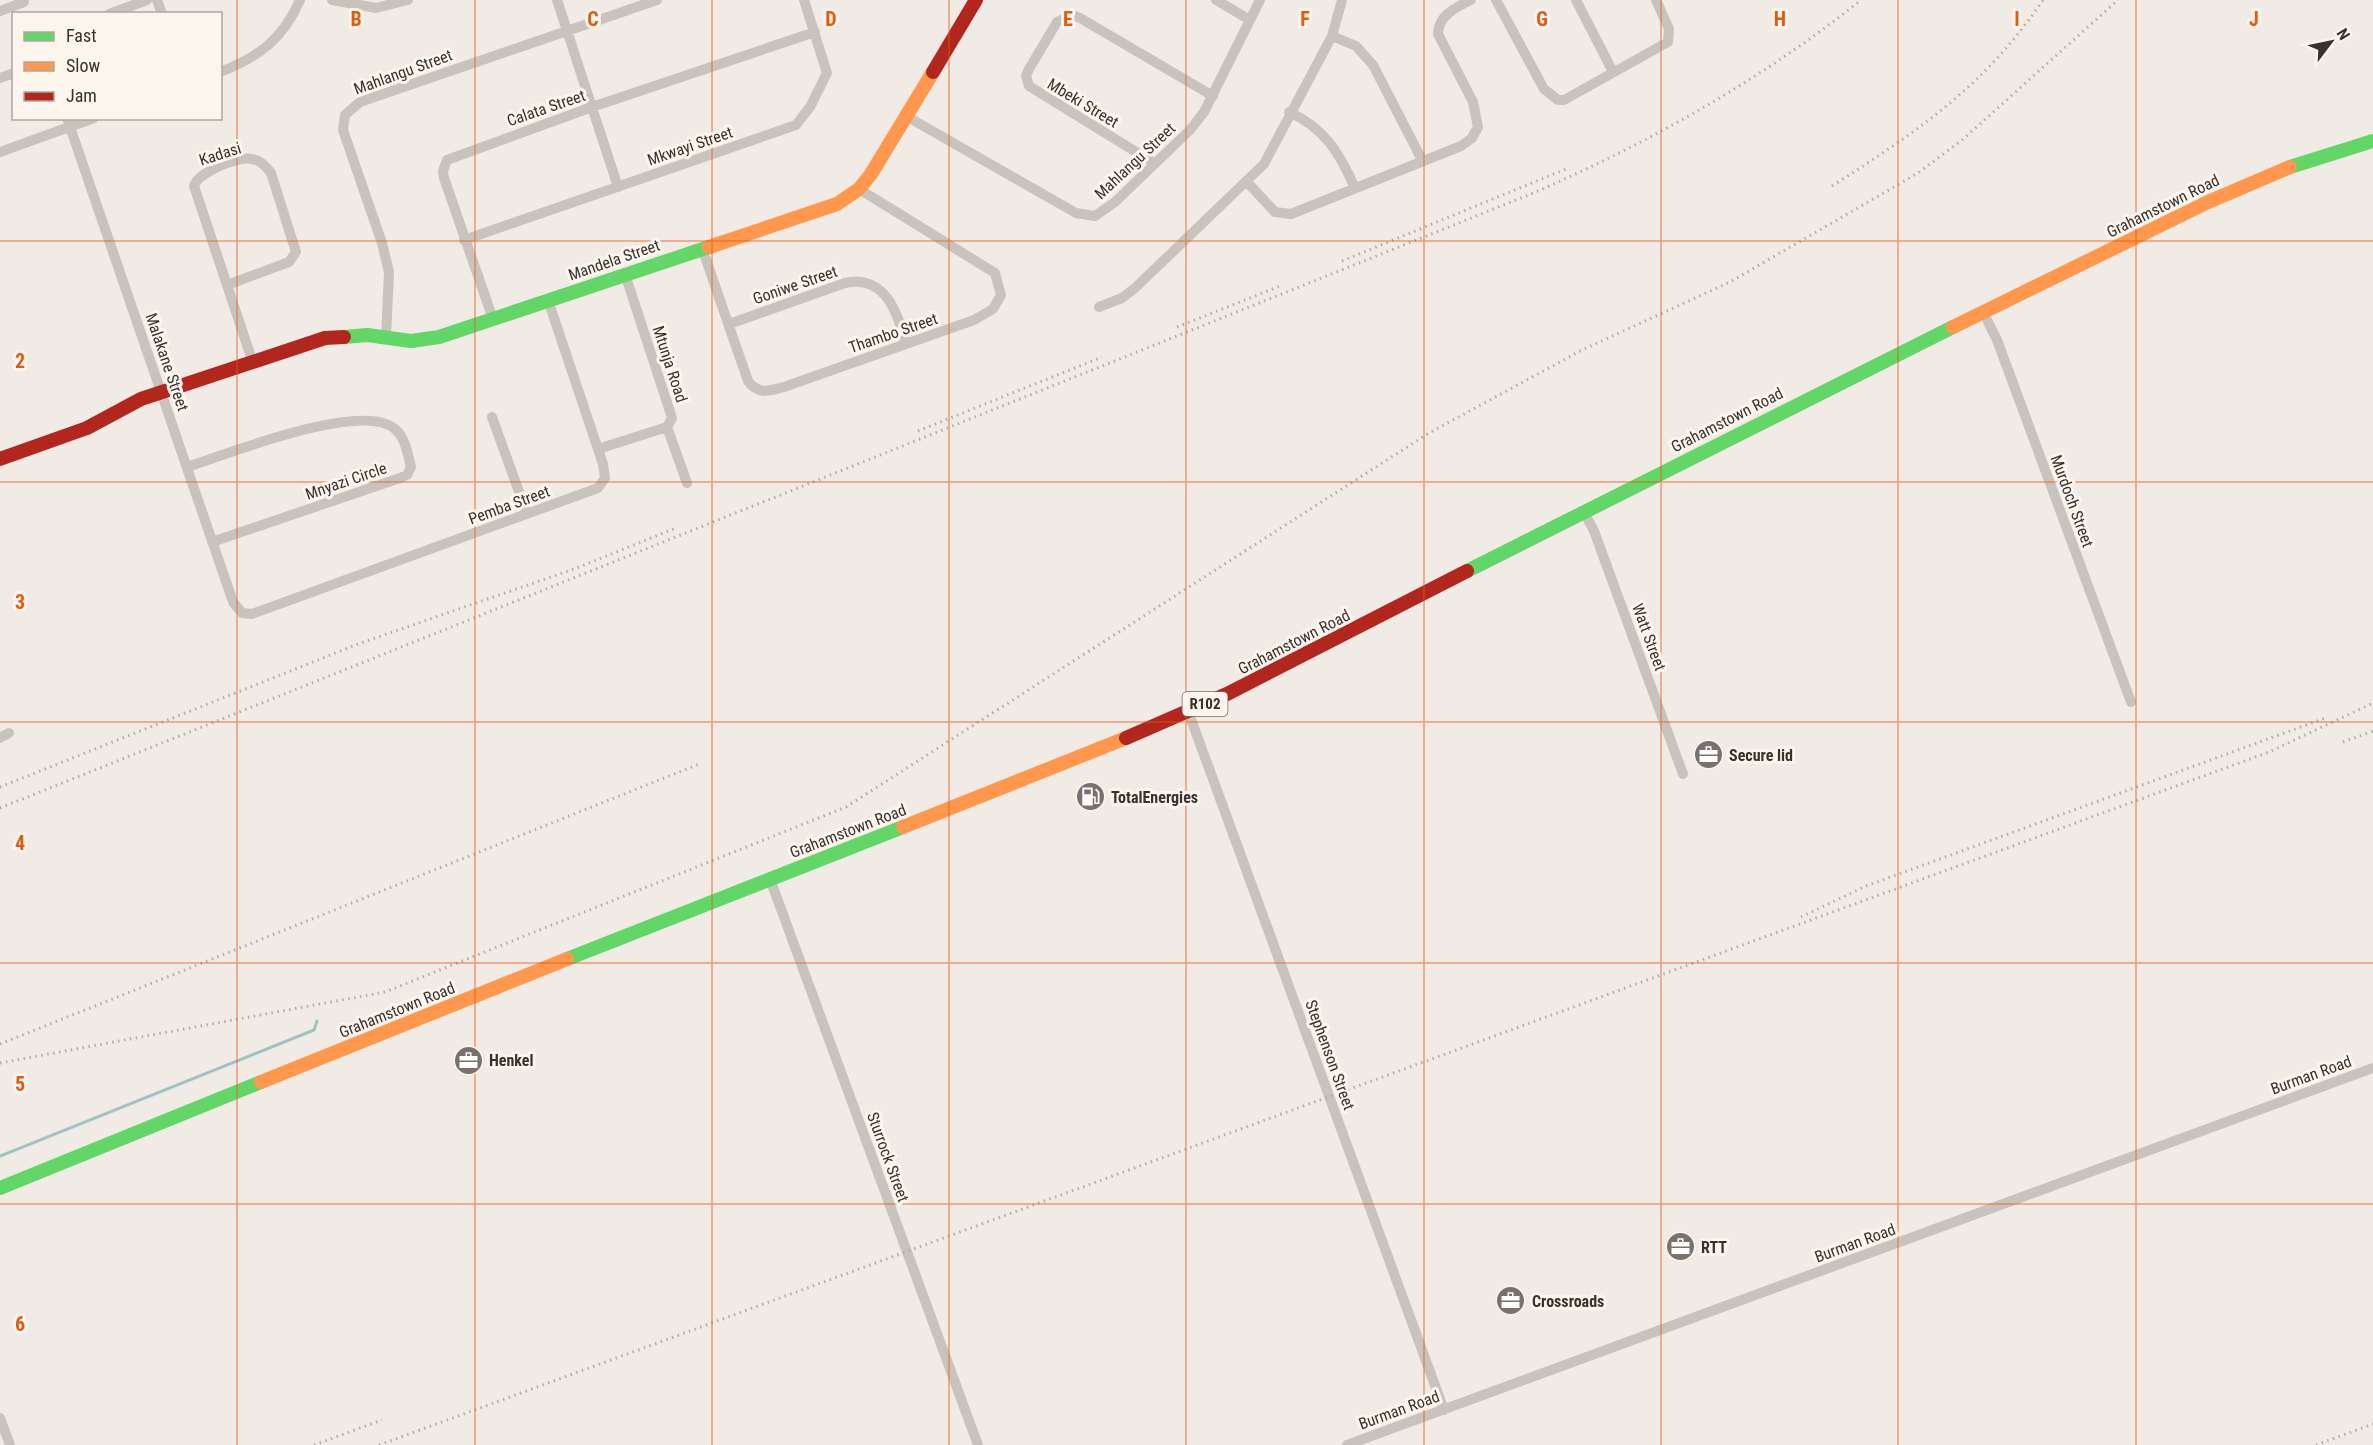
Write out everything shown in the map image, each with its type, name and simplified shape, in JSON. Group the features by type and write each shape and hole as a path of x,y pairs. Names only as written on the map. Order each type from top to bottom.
{"main road":[{"name":"Mandela Street","path":"0,459 87,428 130,403 252,360 325,338 350,335 424,340 837,204 859,189 871,174 976,0"},
{"name":"Grahamstown Road","path":"0,1188 770,879 1111,745 1227,694 1584,512 2208,202 2278,171 2373,141"}],"street":[{"path":"114,12 147,0"},
{"path":"222,71 245,63 273,44 282,33 300,0"},
{"path":"332,0 375,8 408,0"},
{"path":"557,0 618,187"},
{"name":"Mahlangu Street","path":"386,337 389,272 382,243 343,130 345,115 360,102 657,0"},
{"name":"Mkwayi Street","path":"464,240 796,124 810,107 827,73 804,0"},
{"path":"1216,0 1250,20"},
{"name":"Mahlangu Street","path":"906,116 1082,216 1095,216 1102,213 1190,130 1213,96 1260,0"},
{"path":"1099,307 1122,298 1135,288 1264,164 1289,112 1332,36 1342,0"},
{"path":"1247,182 1268,206 1282,214 1302,210 1461,146 1472,138 1478,127 1473,102 1438,34 1438,26 1442,18 1471,0"},
{"path":"1496,0 1536,76 1551,97 1564,100 1668,42 1669,29 1656,0"},
{"path":"1576,0 1613,72"},
{"path":"0,12 24,1"},
{"name":"Mbeki Street","path":"1154,163 1037,94 1029,86 1026,76 1029,69 1057,22 1066,16 1080,18 1213,96"},
{"name":"Calata Street","path":"493,319 444,178 442,171 447,160 592,107 815,32"},
{"path":"1332,36 1356,46 1373,64 1422,160"},
{"path":"1289,112 1318,128 1329,140 1355,188"},
{"path":"0,152 69,123 84,120"},
{"name":"Malakane Street","path":"69,123 233,602 242,613"},
{"name":"Kadasi","path":"227,285 290,262 296,252 271,173 263,163 252,159 204,172 194,186 227,285 252,360"},
{"name":"Thambo Street","path":"702,248 748,381 757,391 765,392 974,321 993,309 1002,295 999,280 980,262 859,189"},
{"name":"Mtunja Road","path":"598,449 667,427 672,417 625,274"},
{"name":"Goniwe Street","path":"729,324 844,284 859,282 878,289 891,299 906,344"},
{"name":"Pemba Street","path":"242,613 252,614 598,488 603,482 605,472 548,300"},
{"name":"Murdoch Street","path":"1983,312 1997,340 2131,702"},
{"path":"492,417 526,514"},
{"name":"Mnyazi Circle","path":"187,467 341,421 375,422 391,426 397,430 406,449 411,467 407,474 400,478 212,542"},
{"path":"667,427 687,483"},
{"name":"Watt Street","path":"1584,512 1683,774"},
{"name":"Stephenson Street","path":"1188,711 1444,1410"},
{"name":"Sturrock Street","path":"770,879 978,1445"},
{"name":"Burman Road","path":"1347,1445 2373,1068"},
{"path":"0,1418 10,1445"}],"waterway":[{"path":"0,1156 314,1030 317,1021"}],"railway":[{"path":"0,808 1531,194 1618,153 1703,108 1784,57 1861,0"},
{"path":"1832,186 1921,126 1973,83 2021,31 2043,0"},
{"path":"0,1063 385,992 846,807 1429,433 1582,350 1730,282 1918,173 1962,140 2118,0"},
{"path":"1342,261 1566,169"},
{"path":"1177,327 1280,286"},
{"path":"918,431 1102,357"},
{"path":"0,787 358,644 574,569 676,528"},
{"path":"379,1445 2269,752 2373,703"},
{"path":"1801,917 1866,886 2328,717"},
{"path":"2343,742 2373,731"},
{"path":"0,1044 699,764"},
{"path":"314,1445 382,1420"},
{"path":"2316,1445 2373,1424"}],"traffic: fast":[{"path":"2290,167 2373,141"},
{"path":"344,337 367,335 411,341 439,337 709,247"},
{"path":"1467,571 1953,327"},
{"path":"567,959 903,827"},
{"path":"0,1188 261,1082"}],"traffic: slow":[{"path":"709,247 837,204 859,189 871,174 933,72"},
{"path":"1953,327 2208,202 2290,167"},
{"path":"903,827 1126,738"},
{"path":"261,1082 567,959"}],"traffic: jam":[{"path":"933,72 976,0"},
{"path":"0,459 87,428 141,399 325,338 344,337"},
{"path":"1126,738 1227,694 1467,571"}],"place":[{"name":"Secure lid","path":"1708,755"},
{"name":"TotalEnergies","path":"1090,797"},
{"name":"Henkel","path":"468,1060"},
{"name":"RTT","path":"1680,1247"},
{"name":"Crossroads","path":"1511,1301"}]}
